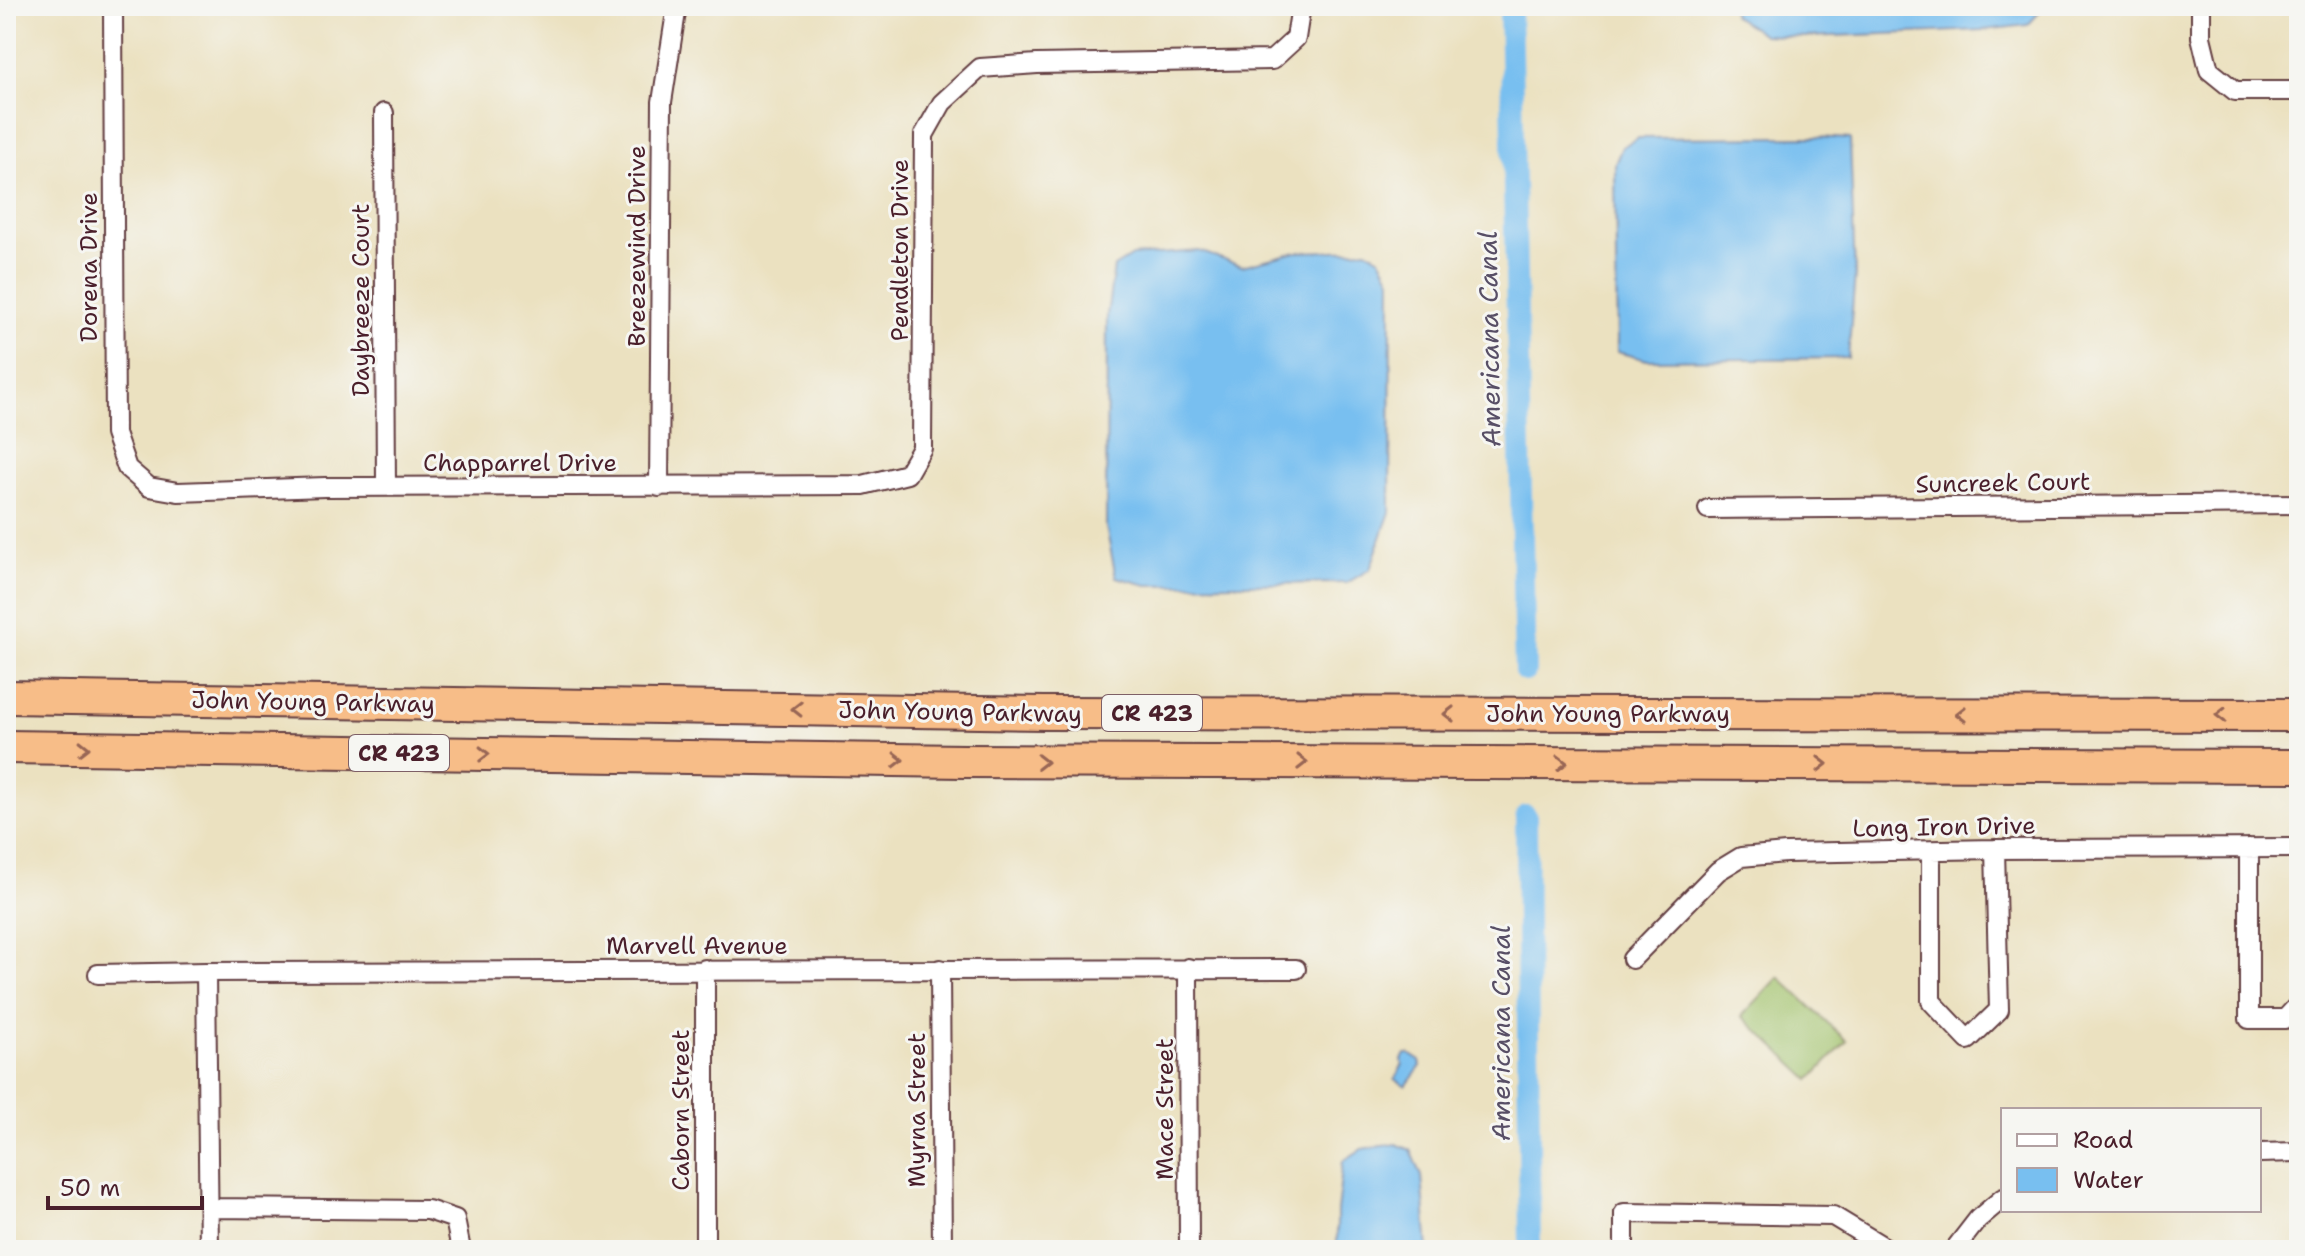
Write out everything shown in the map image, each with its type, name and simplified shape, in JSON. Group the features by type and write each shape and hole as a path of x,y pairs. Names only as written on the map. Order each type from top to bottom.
{"highway":[{"name":"John Young Parkway","path":"6,697 1045,713 2299,715"},
{"path":"964,761 1020,739 1036,726 1045,713"},
{"name":"John Young Parkway","path":"6,747 964,761 2299,766"}],"street":[{"name":"Dorena Drive","path":"113,6 115,434 127,468 149,487 178,492"},
{"name":"Breezewind Drive","path":"659,487 662,102 677,6"},
{"name":"Pendleton Drive","path":"863,485 907,474 922,448 924,135 942,103 980,68 1037,64 1272,60 1296,38 1301,6"},
{"path":"2201,6 2201,37 2209,70 2235,91 2299,91"},
{"name":"Daybreeze Court","path":"384,113 386,487"},
{"name":"Chapparrel Drive","path":"178,492 386,487 863,485"},
{"name":"Suncreek Court","path":"1708,509 2299,504"},
{"path":"2249,848 2249,1019 2285,1019 2299,1004"},
{"name":"Long Iron Drive","path":"1632,959 1718,871 1741,857 1786,853 1995,849 2299,848"},
{"path":"1931,851 1931,1001 1968,1040 1999,1010 1995,849"},
{"name":"Mace Street","path":"1188,968 1189,1250"},
{"name":"Marvell Avenue","path":"98,974 705,969 1296,969"},
{"name":"Caborn Street","path":"705,969 705,1250"},
{"name":"Myrna Street","path":"940,969 942,1250"},
{"path":"206,972 209,1250"},
{"path":"2261,1153 2299,1152"},
{"path":"1954,1250 1978,1219 2001,1200"},
{"path":"209,1208 428,1210 455,1219 461,1250"},
{"path":"1624,1250 1624,1213 1833,1216 1889,1250"}],"green space":[{"path":"1779,977 1847,1041 1810,1080 1742,1016"}],"water":[{"path":"1732,6 2045,6 2028,25 1984,30 1807,37 1764,35 1733,15"},
{"path":"1638,138 1850,139 1855,275 1848,358 1647,360 1617,352 1615,164 1622,147"},
{"path":"1367,250 1380,258 1391,279 1390,512 1370,569 1347,583 1147,585 1116,577 1106,527 1107,315 1114,267 1132,256 1199,251 1242,266 1296,252"},
{"path":"1405,1054 1420,1061 1421,1066 1406,1086 1395,1079"},
{"path":"1396,1144 1411,1150 1422,1176 1428,1250 1337,1250 1337,1211 1343,1161 1362,1149"}],"waterway":[{"name":"Americana Canal","path":"1510,6 1525,671"},
{"name":"Americana Canal","path":"1526,816 1530,1250"}]}
